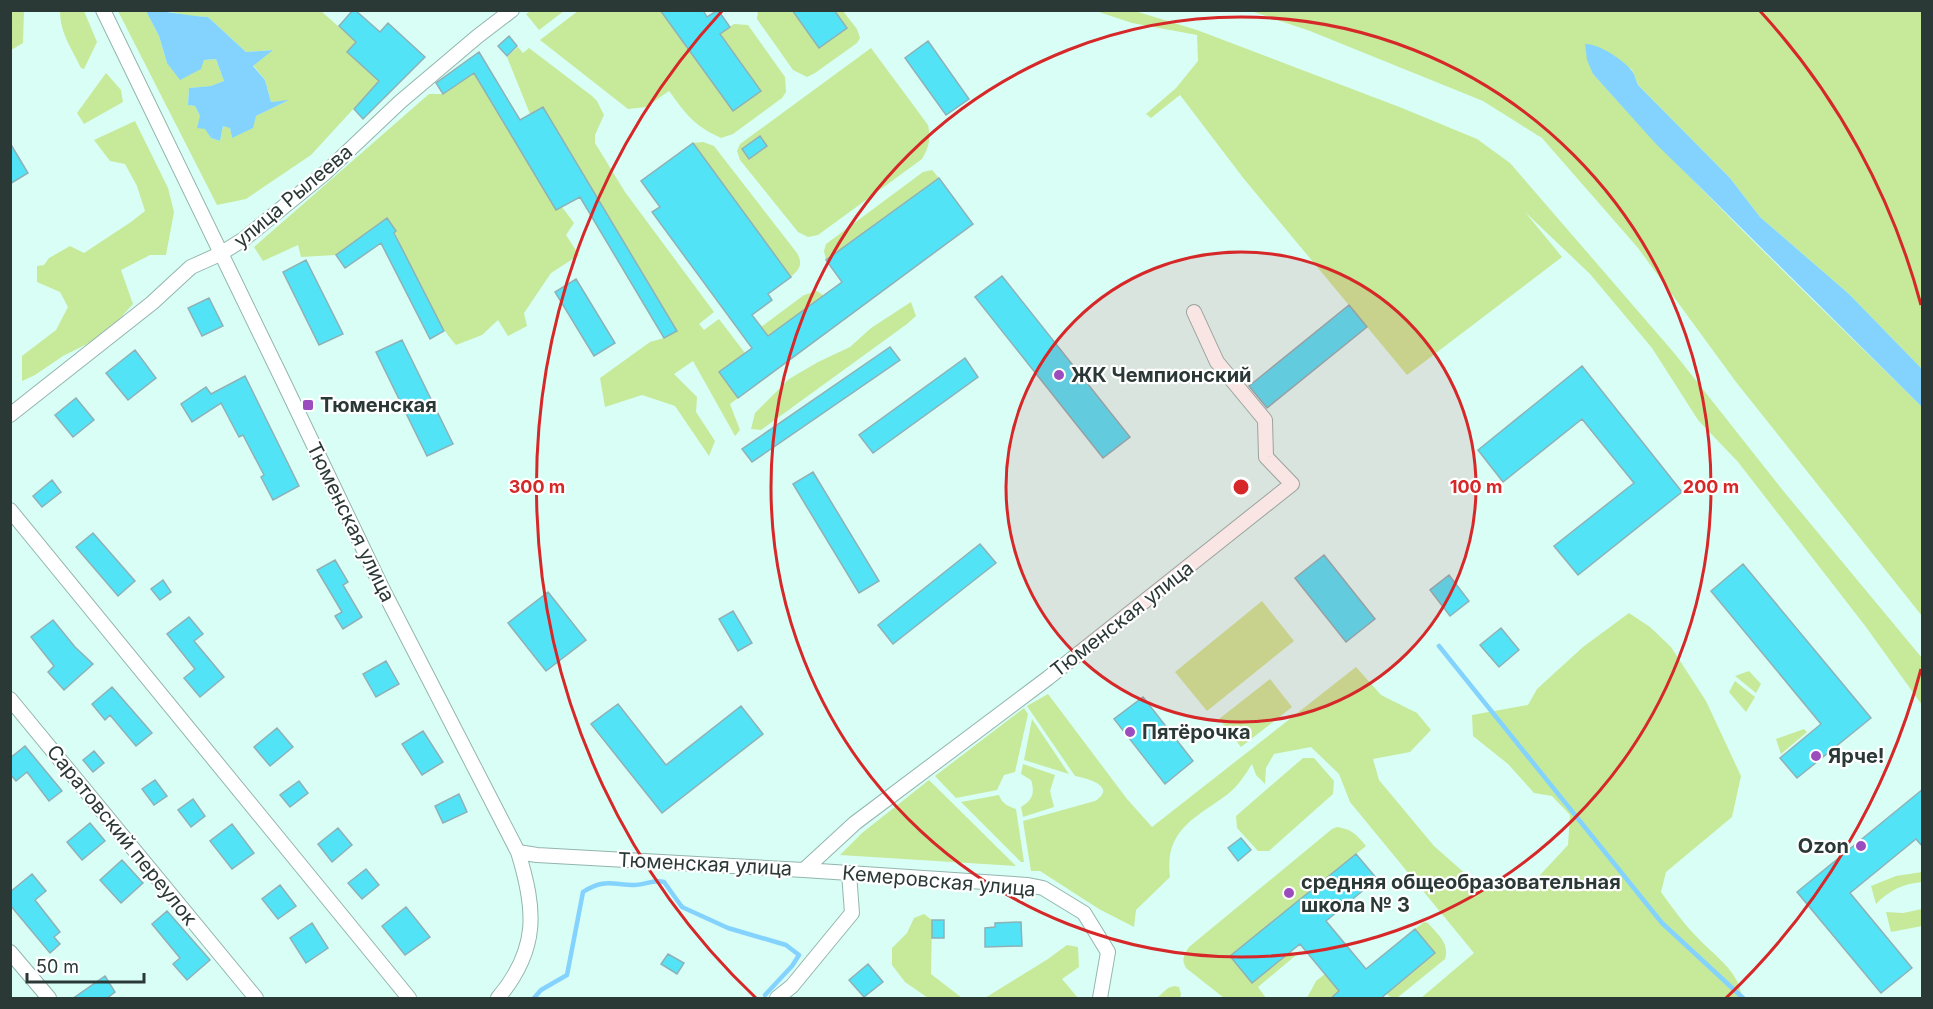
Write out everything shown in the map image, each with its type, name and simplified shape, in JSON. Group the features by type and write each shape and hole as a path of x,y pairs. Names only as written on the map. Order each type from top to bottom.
{"street":[{"name":"Тюменская улица","path":"103,10 383,590 518,852 804,870 855,823 1054,673 1293,484 1266,457 1265,420 1217,362 1194,312"},
{"name":"улица Рылеева","path":"10,416 152,303 191,267 244,240 325,174 400,102 512,10"},
{"path":"10,510 409,999"},
{"name":"Саратовский переулок","path":"10,699 256,999"},
{"path":"498,999 521,965 529,938 531,910 518,852"},
{"name":"Кемеровская улица","path":"804,870 1028,885 1043,888 1084,913 1108,952 1100,999"},
{"path":"777,999 792,986 852,913 849,873"},
{"path":"10,952 49,999"}],"green space":[{"path":"11,10 24,11 23,43 11,50"},
{"path":"60,11 84,11 97,42 84,69 81,68 67,41"},
{"path":"118,11 146,11 159,36 167,63 216,59 224,81 212,86 189,88 188,105 195,106 211,138 220,141 223,126 230,127 232,138 256,116 287,101 271,102 265,80 253,65 272,50 246,52 208,17 167,11 321,11 356,42 347,52 379,81 311,155 246,199 217,205"},
{"path":"531,11 564,11 539,30 526,14"},
{"path":"578,11 660,11 733,111 761,91 720,34 734,24 748,25 785,77 786,92 782,98 733,134 721,138 691,119 669,91 646,107 628,109 540,40"},
{"path":"758,11 792,11 819,48 847,28 834,11 843,11 857,29 860,38 857,43 807,77 793,70 757,19"},
{"path":"1096,11 1135,11 1197,30 1477,139 1510,163 1675,354 1785,493 1922,658 1922,705 1866,627 1738,462 1698,420 1652,348 1590,274 1525,212 1562,257 1407,375 1244,179 1180,95 1151,118 1146,114 1176,88 1198,61 1197,35 1132,23"},
{"path":"1251,11 1922,11 1922,369 1849,294 1760,217 1730,178 1638,85 1632,70 1623,63 1593,74 1714,202 1922,407 1922,616 1736,382 1638,248 1542,138 1483,101 1310,31"},
{"path":"518,47 523,53 529,48 597,101 604,115 595,135 595,143 625,192 714,312 699,324 704,330 719,319 745,353 719,372 738,398 730,404 740,430 735,436 693,361 674,374 697,397 696,412 715,441 709,456 675,406 642,395 605,407 600,378 650,342 677,331 644,276 631,283 625,273 638,265 543,107 530,114 507,57"},
{"path":"871,48 928,125 928,147 922,159 818,235 808,237 798,232 740,160 737,151 740,144"},
{"path":"106,73 121,90 123,102 84,124 77,113"},
{"path":"474,73 556,210 562,207 574,223 566,235 579,255 551,273 524,313 527,326 508,336 498,320 482,335 456,345 426,300 387,218 336,255 301,257 298,245 263,261 254,247 429,94 444,94"},
{"path":"135,121 168,188 174,212 166,255 150,255 121,270 133,304 105,335 63,356 22,381 22,356 56,330 68,307 60,292 37,282 37,266 44,265 49,258 70,246 84,253 145,211 137,186 125,164 110,161 94,140"},
{"path":"703,142 714,146 797,253 800,266 791,277 693,143"},
{"path":"932,170 939,178 826,260 824,251 826,244 923,172"},
{"path":"817,291 824,296 768,336 761,327 804,295"},
{"path":"911,302 916,316 907,324 761,430 751,429 755,413 789,379 850,347 871,328"},
{"path":"1262,601 1294,641 1207,711 1175,672"},
{"path":"1629,613 1650,627 1671,647 1706,701 1741,776 1732,817 1666,872 1661,892 1687,926 1731,971 1740,988 1742,998 1421,998 1474,953 1350,802 1339,774 1311,747 1274,754 1266,768 1265,784 1256,775 1252,764 1232,791 1185,826 1172,847 1169,861 1170,877 1136,910 1134,927 1099,909 1040,871 1031,871 1023,821 1095,801 1103,791 1098,784 1075,776 1027,706 1048,694 1127,799 1152,827 1356,667 1381,695 1417,713 1431,730 1410,752 1373,759 1379,780 1434,846 1485,891 1527,889 1568,845 1570,815 1552,796 1534,793 1508,764 1473,736 1472,715 1528,705 1537,689 1583,647"},
{"path":"1749,671 1761,684 1756,693 1735,676"},
{"path":"1270,679 1292,707 1241,747 1219,719"},
{"path":"1735,681 1755,697 1746,712 1729,692"},
{"path":"1024,708 1028,714 1015,772 1004,775 997,790 956,798 935,776"},
{"path":"1032,719 1069,774 1024,760"},
{"path":"1804,729 1807,732 1781,754 1776,739"},
{"path":"1303,758 1314,758 1334,781 1333,794 1269,851 1258,851 1237,828 1236,816"},
{"path":"1023,764 1055,775 1050,791 1054,807 1023,817 1021,807 1032,796 1033,789 1031,780 1021,774"},
{"path":"929,780 1016,866 840,855 862,833"},
{"path":"999,795 1004,803 1016,809 1024,862 1021,862 961,802"},
{"path":"1337,827 1354,833 1366,846 1231,956 1291,951 1295,956 1258,987 1266,998 1224,998 1186,968 1184,957 1189,947"},
{"path":"1922,872 1922,882 1897,888 1876,904 1871,886 1896,876"},
{"path":"1922,909 1922,926 1891,932 1886,912 1903,913"},
{"path":"924,914 932,920 931,974 962,998 928,998 905,982 892,965 892,948 907,933 914,918"},
{"path":"1424,922 1428,923 1442,939 1446,948 1445,959 1397,998 1391,998 1386,993 1435,953 1415,929"},
{"path":"1067,945 1078,947 1079,967 1062,979 1078,998 985,998 1048,959"},
{"path":"1325,974 1339,991 1330,998 1307,998 1316,981"},
{"path":"1179,987 1180,998 1157,998 1168,988"}],"water":[{"path":"146,11 208,17 246,52 273,50 253,66 265,80 271,102 289,100 256,116 253,128 232,138 230,128 223,126 220,141 211,138 205,129 197,128 200,116 195,106 188,105 189,88 211,86 224,81 216,59 204,60 201,69 180,80 167,63 159,36"},
{"path":"1585,44 1604,49 1629,67 1638,85 1730,178 1760,217 1849,294 1922,369 1922,407 1656,144 1593,74 1587,60"}],"building":[{"path":"353,10 380,32 388,23 425,57 363,119 354,109 379,81 347,52 356,42 339,26"},
{"path":"660,10 703,10 707,17 718,10 730,27 720,34 761,91 733,111"},
{"path":"792,10 834,10 847,28 819,48"},
{"path":"509,36 517,46 507,56 498,46"},
{"path":"928,41 969,99 946,115 905,58"},
{"path":"479,52 520,120 543,107 677,331 664,338 580,197 556,210 474,73 443,94 436,83"},
{"path":"760,136 767,146 749,159 742,149"},
{"path":"10,143 28,173 10,184"},
{"path":"693,143 791,277 768,294 772,300 752,315 768,336 842,282 826,260 939,178 973,224 738,398 719,372 752,348 652,212 660,207 641,181"},
{"path":"387,218 396,231 394,233 444,331 430,339 381,243 345,268 336,255"},
{"path":"306,260 343,334 319,345 283,272"},
{"name":"ЖК Чемпионский","path":"1002,276 1130,437 1103,458 975,297"},
{"path":"576,279 615,343 594,356 555,292"},
{"path":"209,298 223,326 202,336 188,308"},
{"path":"1349,305 1367,327 1267,408 1249,386"},
{"path":"402,340 453,444 427,456 376,352"},
{"path":"890,347 900,360 752,462 742,449"},
{"path":"135,350 156,378 128,400 106,373"},
{"path":"965,358 978,377 873,453 859,435"},
{"path":"1582,366 1682,492 1578,575 1554,546 1634,483 1582,419 1503,482 1478,450"},
{"path":"245,376 299,486 273,500 261,477 264,475 243,435 239,437 221,403 192,422 181,404 206,387 211,394"},
{"path":"76,398 94,420 73,437 55,415"},
{"path":"813,472 879,581 859,593 793,484"},
{"path":"52,480 61,492 42,507 33,496"},
{"path":"93,533 135,581 118,596 76,547"},
{"path":"980,544 996,563 893,644 878,625"},
{"path":"1324,555 1375,619 1346,642 1295,578"},
{"path":"335,560 348,582 343,585 362,617 343,629 335,616 342,612 317,570"},
{"path":"1743,564 1871,718 1797,778 1780,758 1821,724 1711,591"},
{"path":"1449,575 1469,601 1450,616 1430,590"},
{"path":"163,580 171,592 160,600 151,589"},
{"path":"548,592 586,640 546,671 508,623"},
{"path":"733,611 752,643 738,651 719,619"},
{"path":"189,617 203,634 194,641 224,677 200,697 184,678 195,669 167,634"},
{"path":"53,620 75,647 93,664 64,690 48,672 54,666 31,637"},
{"path":"1501,628 1519,650 1499,667 1480,645"},
{"path":"386,661 399,684 376,697 363,674"},
{"path":"112,687 152,733 136,746 110,715 105,720 92,704"},
{"path":"1143,697 1193,761 1165,784 1114,719"},
{"path":"618,704 666,765 741,706 763,734 662,813 591,724"},
{"path":"277,728 293,747 270,766 254,747"},
{"path":"423,731 443,762 422,775 402,744"},
{"path":"25,746 62,791 49,801 27,772 16,781 10,774 10,758"},
{"path":"94,751 104,763 93,772 83,760"},
{"path":"155,780 167,796 154,805 142,789"},
{"path":"299,781 308,793 290,807 280,795"},
{"path":"1923,789 1923,847 1916,839 1850,893 1912,968 1881,993 1797,892"},
{"path":"459,794 467,812 443,823 435,806"},
{"path":"193,799 205,816 191,827 178,810"},
{"path":"90,823 105,841 82,860 67,842"},
{"path":"232,824 254,853 232,869 210,841"},
{"path":"338,828 352,845 332,862 318,844"},
{"path":"1241,838 1251,850 1238,861 1228,848"},
{"path":"1356,854 1377,879 1326,921 1366,969 1415,929 1435,953 1380,999 1330,999 1339,991 1300,944 1252,983 1230,956"},
{"path":"122,860 143,883 121,903 100,880"},
{"path":"366,869 379,885 362,899 348,883"},
{"path":"32,874 46,891 35,900 60,932 54,937 60,944 50,953 10,905 10,892"},
{"path":"280,885 296,906 278,919 262,899"},
{"path":"406,907 430,937 405,955 382,926"},
{"path":"167,911 210,960 187,980 173,964 180,958 152,924"},
{"path":"932,920 944,920 944,938 932,938"},
{"path":"1021,922 1022,946 985,947 985,928 995,927 995,923"},
{"path":"312,923 328,948 306,963 290,938"},
{"path":"668,954 684,963 677,974 661,964"},
{"path":"868,964 883,982 864,997 849,980"},
{"path":"105,976 115,992 106,999 72,999"}],"waterway":[{"path":"1439,646 1662,923 1743,998"},
{"path":"534,998 541,990 567,975 583,892 597,885 609,883 635,885 656,881 664,882 682,907 728,928 786,945 799,955 765,995"}],"place":[{"name":"ЖК Чемпионский","path":"1059,375"},
{"name":"Тюменская","path":"308,405"},
{"name":"Пятёрочка","path":"1130,732"},
{"name":"Ярче!","path":"1816,756"},
{"name":"Ozon","path":"1861,846"},
{"name":"средняя общеобразовательная школа № 3","path":"1289,893"}]}
